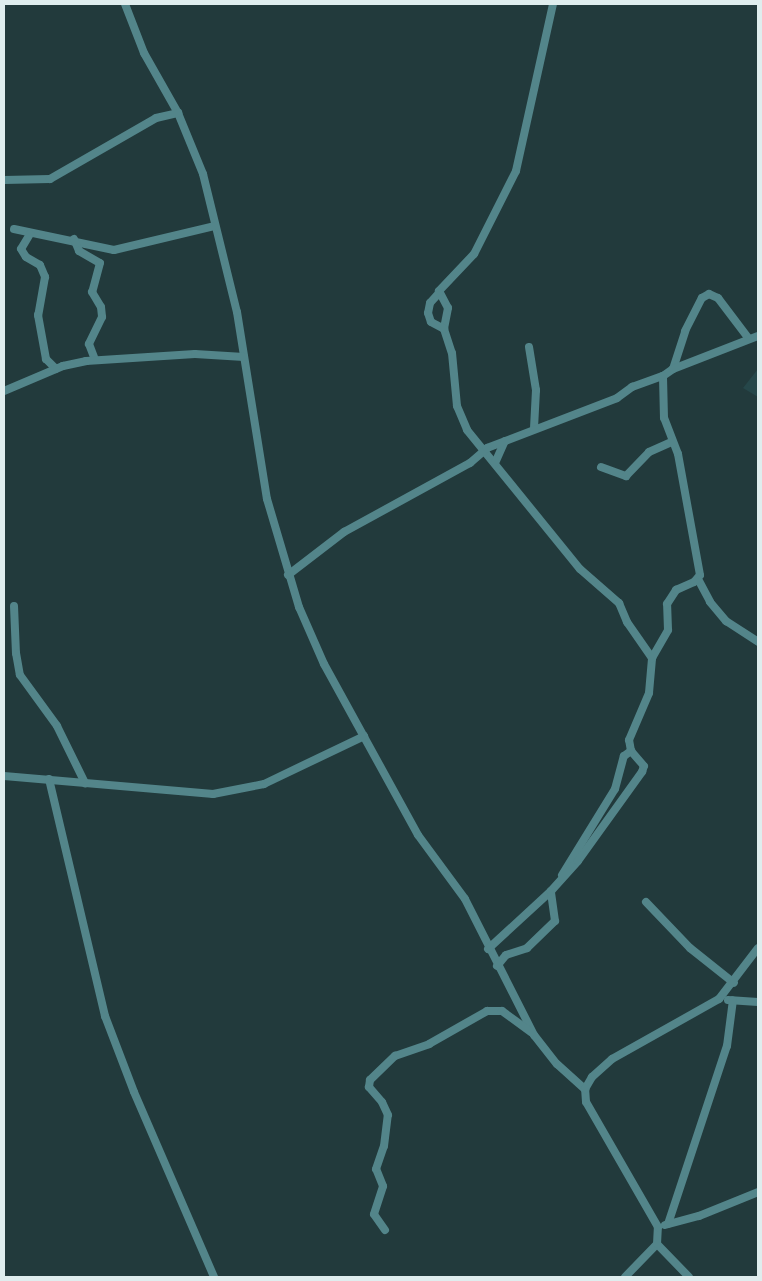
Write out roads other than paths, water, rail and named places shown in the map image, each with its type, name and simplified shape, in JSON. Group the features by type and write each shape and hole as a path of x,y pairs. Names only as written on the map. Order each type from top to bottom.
{"street":[{"path":"125,4 144,53 178,113 199,159 233,291 263,482 288,575 320,656 424,846 464,899 488,949 534,1035 557,1064 585,1089"},
{"path":"444,329 434,325 428,313 430,302 474,254 516,171 553,4"},
{"path":"4,180 50,179 156,118 178,113"},
{"path":"14,229 30,234 74,239 114,250 215,226"},
{"path":"30,234 22,248 26,257 40,265 45,277 38,314 46,359 56,369"},
{"path":"74,239 79,251 100,263 92,292 103,312 89,344 95,360"},
{"path":"439,293 448,308 444,329 452,352 457,406 467,430 481,451 495,463 580,568 619,603 627,622 652,658"},
{"path":"673,369 685,331 702,298 709,294 718,298 749,339"},
{"path":"288,575 344,532 470,463 481,451 618,398 636,386 663,376 673,369 758,336"},
{"path":"529,347 536,390 534,429"},
{"path":"4,391 56,369 95,360 194,354 244,357"},
{"path":"663,376 664,418 671,442 678,454 700,570 698,579 710,602 726,621 758,642"},
{"path":"495,463 504,441"},
{"path":"601,467 626,476 649,452 671,442"},
{"path":"488,949 551,891 578,861 642,772 644,766 631,751 629,740 649,693 652,658 668,630 665,610 670,597 683,585 698,579"},
{"path":"14,606 16,653 20,675 61,733 84,782"},
{"path":"4,776 84,782 190,794 239,791 285,776 364,736"},
{"path":"559,882 572,854 615,789 624,756 631,751"},
{"path":"50,779 106,1016 134,1092 214,1277"},
{"path":"497,966 506,955 527,948 555,921 551,891"},
{"path":"646,902 690,948 734,983"},
{"path":"625,1277 657,1244 658,1227 586,1102 585,1089 592,1077 612,1059 719,1000 734,983 758,948"},
{"path":"719,1000 758,1002"},
{"path":"668,1224 724,1053 733,1000"},
{"path":"385,1230 374,1214 383,1186 376,1169 384,1146 388,1115 382,1102 369,1087 370,1080 395,1056 429,1044 487,1011 502,1011 534,1035"},
{"path":"658,1227 699,1216 758,1192"},
{"path":"657,1244 689,1277"}]}
